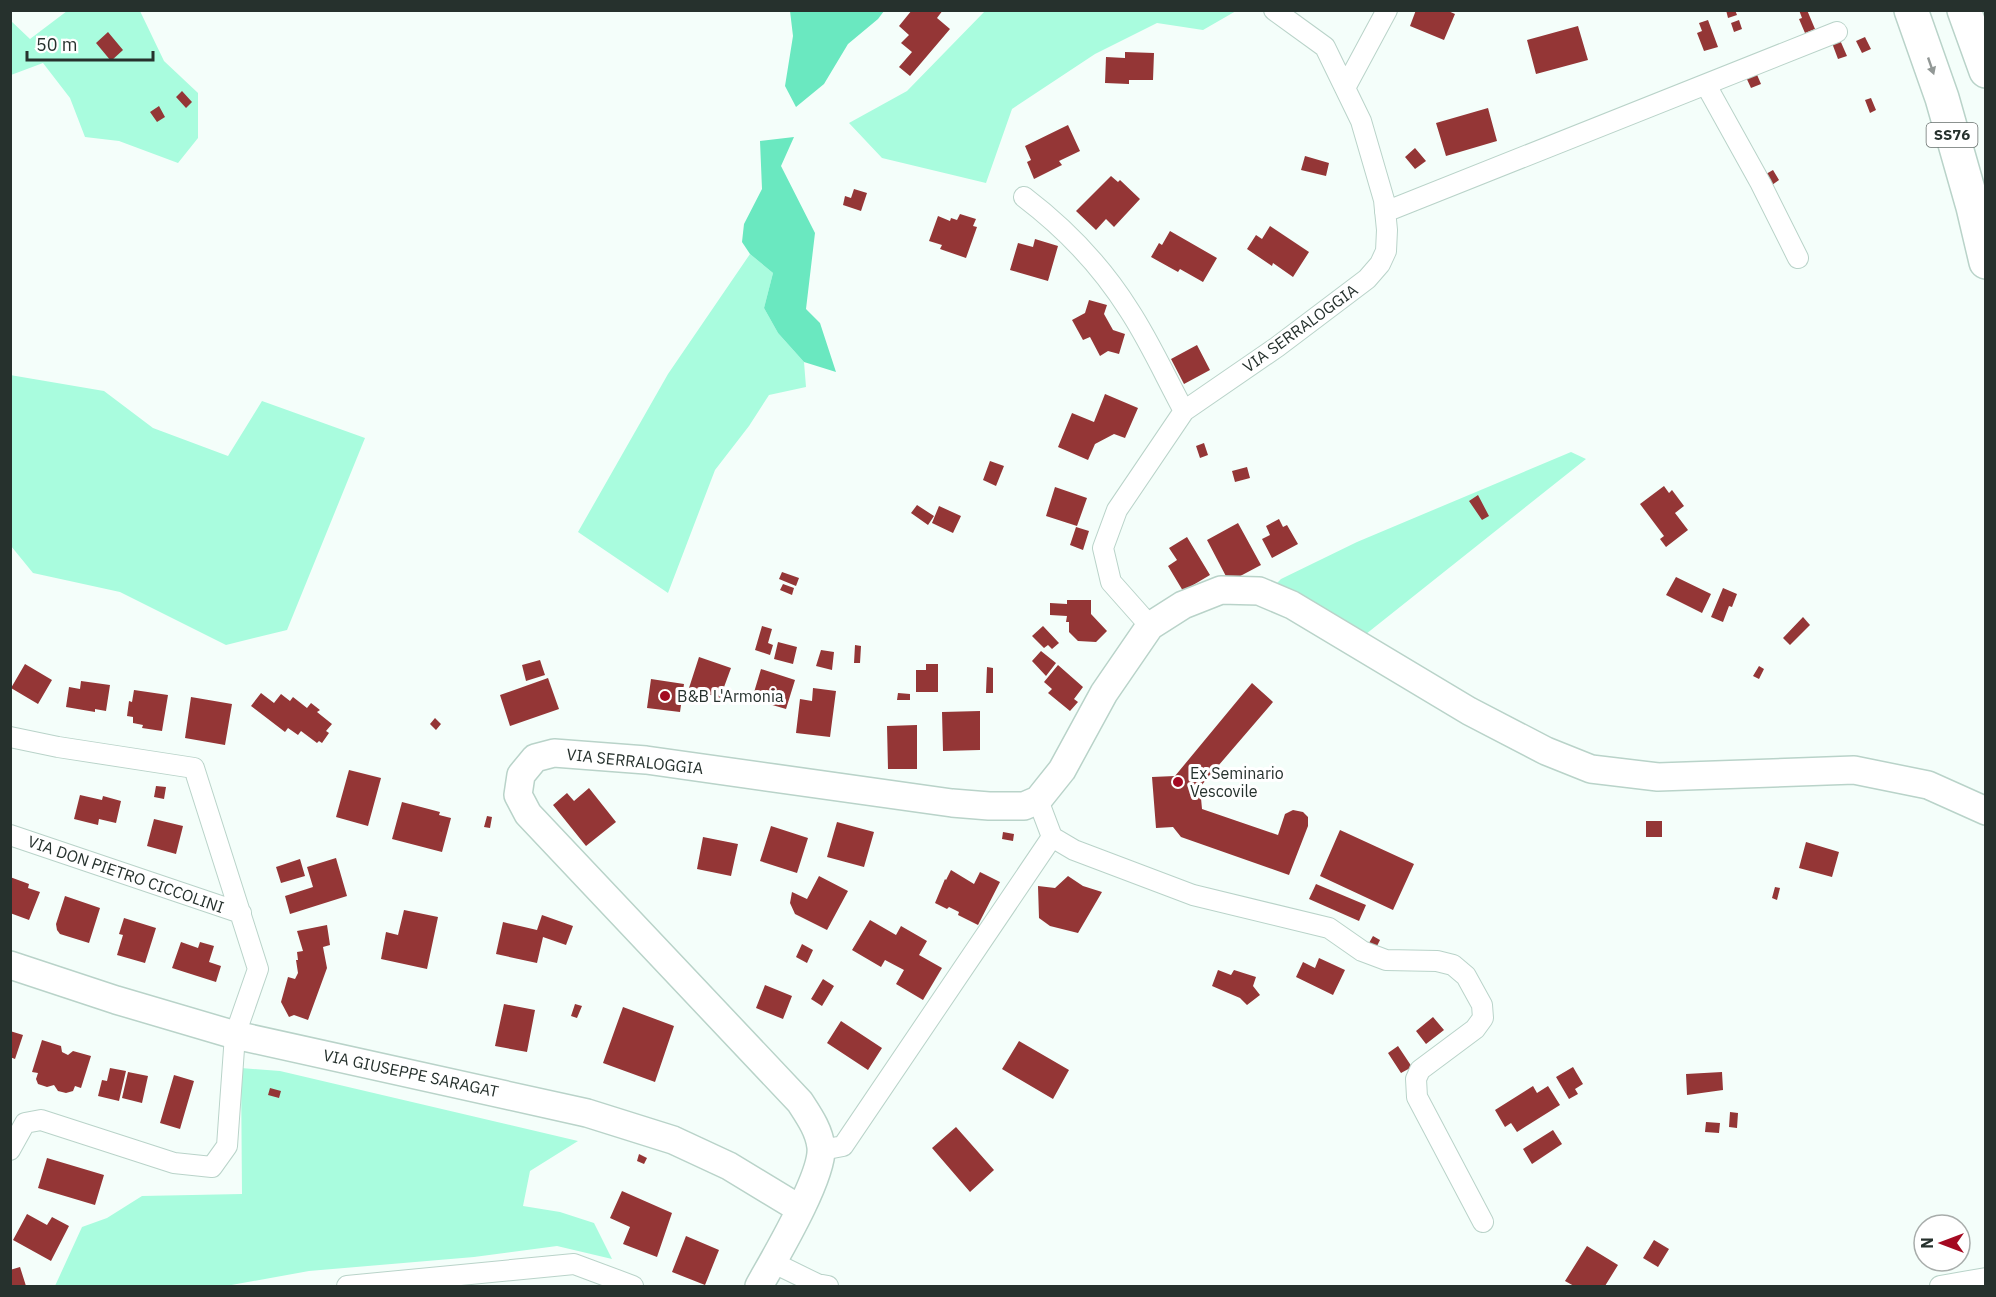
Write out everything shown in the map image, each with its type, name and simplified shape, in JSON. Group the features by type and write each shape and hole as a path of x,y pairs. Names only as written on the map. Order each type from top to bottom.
{"highway":[{"name":"SS76","path":"1911,10 1942,98 1986,262"},
{"path":"1964,10 1986,71"}],"main road":[{"path":"1038,800 1062,770 1104,693 1150,626 1183,604 1221,590 1259,591 1292,605 1469,711 1546,751 1591,769 1658,777 1854,770 1928,785 1986,812"},
{"name":"VIA SERRALOGGIA","path":"822,1150 817,1130 800,1102 528,814 518,795 521,775 535,758 554,753 646,760 952,803 1024,806 1038,800"},
{"name":"VIA GIUSEPPE SARAGAT","path":"10,965 116,1000 235,1035 587,1113 673,1140 729,1166 800,1209"},
{"path":"759,1287 813,1183 822,1150"}],"street":[{"name":"VIA SERRALOGGIA","path":"1150,626 1111,582 1103,548 1117,510 1184,411 1276,347 1367,279 1380,264 1386,251 1388,231 1384,200 1361,121 1325,47 1274,10"},
{"path":"1345,88 1386,10"},
{"path":"1385,212 1837,32"},
{"path":"1706,85 1761,184 1798,258"},
{"path":"1024,196 1056,222 1096,265 1130,310 1184,411"},
{"name":"VIA DON PIETRO CICCOLINI","path":"10,736 58,747 194,768 258,969 235,1035 227,1146 212,1167 174,1162 41,1120 25,1123 10,1150"},
{"path":"1038,800 1052,837 1074,850 1193,895 1329,928 1362,951 1386,960 1437,961 1453,965 1466,976 1482,1005 1483,1018 1475,1029 1420,1070 1416,1078 1417,1097 1483,1222"},
{"name":"VIA DON PIETRO CICCOLINI","path":"10,835 241,913"},
{"path":"822,1150 843,1146 1052,837"},
{"path":"772,1262 828,1287"},
{"path":"347,1287 574,1264 633,1287"},
{"path":"1940,1287 1986,1278"}],"green space":[{"path":"67,11 140,11 164,61 198,93 198,138 178,163 119,141 85,137 70,98 43,63 11,75 10,20 30,39"},
{"path":"790,11 884,11 878,19 848,44 824,84 796,107 785,86 793,36"},
{"path":"985,11 1236,11 1203,30 1157,23 1095,54 1012,109 986,183 882,158 849,123 907,91"},
{"path":"794,137 781,166 815,233 806,309 820,323 836,372 804,362 778,333 764,308 773,273 750,254 742,242 744,224 762,189 760,141"},
{"path":"750,254 773,273 764,308 778,333 804,362 806,387 769,395 749,426 715,470 668,593 578,532 668,374"},
{"path":"10,375 104,391 153,428 228,456 262,401 365,438 287,630 226,645 120,592 33,573 11,546"},
{"path":"1571,452 1586,459 1361,638 1270,590 1281,579 1357,542"},
{"path":"241,1068 280,1071 578,1141 530,1171 523,1206 560,1212 594,1223 612,1259 557,1246 474,1257 309,1271 226,1286 55,1286 82,1227 107,1218 142,1196 242,1194"}],"building":[{"path":"912,10 930,12 943,10 937,18 950,29 910,76 899,67 912,52 901,43 909,35 899,26"},
{"path":"1416,10 1446,10 1455,14 1444,40 1410,26"},
{"path":"1726,10 1735,10 1737,15 1728,18"},
{"path":"1799,10 1807,10 1815,29 1805,33 1799,19 1802,18"},
{"path":"1708,20 1718,47 1704,51 1697,33 1702,31 1699,23"},
{"path":"1739,20 1742,29 1734,32 1731,23"},
{"path":"1578,26 1588,60 1536,74 1527,40"},
{"path":"108,32 123,50 111,61 96,43"},
{"path":"1865,37 1871,49 1862,53 1856,41"},
{"path":"1840,40 1847,56 1838,59 1832,43"},
{"path":"1125,52 1154,53 1153,80 1129,80 1129,84 1105,83 1106,57 1125,58"},
{"path":"1755,70 1761,84 1751,88 1745,75"},
{"path":"182,91 192,102 186,108 176,97"},
{"path":"1871,98 1876,110 1870,113 1865,100"},
{"path":"159,106 165,117 157,122 150,112"},
{"path":"1488,108 1497,141 1446,156 1436,123"},
{"path":"1068,125 1080,151 1059,161 1062,165 1034,179 1027,162 1031,160 1025,146"},
{"path":"1415,148 1426,161 1415,169 1405,157"},
{"path":"1305,156 1329,163 1326,176 1301,170"},
{"path":"1773,170 1779,180 1772,185 1766,174"},
{"path":"1111,176 1118,182 1120,180 1140,199 1114,227 1106,219 1096,230 1076,211"},
{"path":"854,189 867,193 861,211 843,205 845,196 851,198"},
{"path":"960,214 976,219 973,226 977,227 966,258 940,249 942,245 929,241 938,216 950,221 951,218 957,220"},
{"path":"1270,226 1309,252 1293,277 1247,249 1256,235 1262,239"},
{"path":"1170,231 1217,258 1203,282 1180,269 1178,272 1151,257 1159,243 1162,245"},
{"path":"1035,239 1058,246 1048,281 1010,270 1018,243 1033,247"},
{"path":"1089,300 1107,305 1104,314 1113,330 1125,334 1119,354 1108,351 1100,356 1090,337 1083,340 1072,320 1085,313"},
{"path":"1197,345 1210,370 1184,384 1171,359"},
{"path":"1105,394 1138,408 1125,438 1114,434 1095,444 1088,460 1058,447 1072,413 1094,422"},
{"path":"1204,443 1208,455 1200,458 1196,446"},
{"path":"990,461 1004,466 996,486 983,480"},
{"path":"1247,467 1250,478 1235,482 1232,471"},
{"path":"1664,486 1669,493 1672,490 1684,506 1675,513 1688,530 1666,547 1660,539 1664,536 1640,504"},
{"path":"1055,487 1087,498 1077,526 1046,516"},
{"path":"1478,495 1489,516 1482,520 1469,501"},
{"path":"917,505 934,516 928,525 911,513"},
{"path":"939,506 961,516 953,533 932,523"},
{"path":"1279,519 1283,527 1287,525 1298,544 1272,558 1262,539 1270,535 1266,526"},
{"path":"1238,523 1261,565 1229,582 1207,540"},
{"path":"1076,527 1089,531 1083,550 1070,545"},
{"path":"1187,537 1210,575 1183,591 1168,566 1177,560 1169,548"},
{"path":"782,572 799,578 796,586 779,579"},
{"path":"1676,577 1711,594 1702,613 1666,595"},
{"path":"783,584 794,588 792,595 780,590"},
{"path":"1723,588 1737,594 1723,622 1711,617"},
{"path":"1067,600 1091,600 1091,614 1107,631 1096,642 1078,641 1069,632 1067,616 1050,615 1050,603 1067,604"},
{"path":"1803,617 1810,625 1790,645 1783,638"},
{"path":"762,626 772,629 768,643 773,645 770,655 755,650"},
{"path":"1043,626 1059,643 1052,649 1048,645 1044,648 1032,636"},
{"path":"778,642 797,647 793,664 774,659"},
{"path":"855,645 861,646 860,663 854,663"},
{"path":"821,650 834,652 832,670 816,666"},
{"path":"1041,651 1056,663 1046,676 1032,661"},
{"path":"699,657 731,668 720,698 689,688"},
{"path":"540,660 545,675 526,681 522,665"},
{"path":"25,664 52,680 38,704 11,688"},
{"path":"926,664 938,664 938,692 916,692 916,670 926,670"},
{"path":"1058,665 1083,687 1074,699 1078,702 1070,711 1048,693 1052,689 1044,682"},
{"path":"1759,666 1764,669 1759,679 1753,676"},
{"path":"987,667 993,668 993,693 986,693"},
{"path":"761,669 795,680 786,709 752,699"},
{"path":"548,678 559,709 510,726 500,695"},
{"name":"B&B L'Armonia","path":"651,679 684,684 680,712 647,708"},
{"path":"81,681 110,685 106,711 95,709 95,712 66,707 69,687 80,689"},
{"name":"Ex Seminario Vescovile","path":"1252,683 1273,702 1200,787 1202,809 1278,835 1285,814 1293,810 1303,812 1308,817 1308,826 1289,875 1181,837 1173,827 1156,828 1152,777 1175,776"},
{"path":"813,688 836,691 830,737 796,733 800,699 812,701"},
{"path":"134,690 168,695 162,731 142,728 143,725 133,723 133,717 127,716 129,701 132,702"},
{"path":"261,693 274,703 281,694 290,701 293,697 307,708 311,703 320,710 317,712 332,724 326,731 329,733 322,743 319,741 317,743 301,731 298,735 288,728 285,732 251,706"},
{"path":"898,693 910,694 910,700 897,700"},
{"path":"191,697 232,704 225,745 185,738"},
{"path":"980,711 980,750 943,751 942,712"},
{"path":"435,718 441,724 436,730 430,724"},
{"path":"917,725 917,769 888,769 887,726"},
{"path":"349,770 381,778 368,826 336,817"},
{"path":"156,786 166,787 164,799 154,797"},
{"path":"589,788 616,822 586,846 553,805 567,793 574,801"},
{"path":"80,795 102,800 103,796 121,801 116,823 99,819 98,825 74,819"},
{"path":"402,802 440,812 439,815 451,818 442,852 392,839"},
{"path":"487,816 492,817 490,828 484,827"},
{"path":"154,819 183,826 176,854 147,846"},
{"path":"1646,821 1662,821 1662,837 1646,837"},
{"path":"837,822 874,832 864,867 827,857"},
{"path":"771,826 808,838 797,873 760,861"},
{"path":"1340,830 1414,864 1393,910 1320,876"},
{"path":"1003,832 1014,834 1013,841 1002,839"},
{"path":"703,837 738,844 731,876 697,869"},
{"path":"1806,842 1839,852 1832,877 1799,868"},
{"path":"336,858 347,896 290,914 285,896 313,887 307,867"},
{"path":"300,859 305,876 281,883 276,867"},
{"path":"951,870 974,884 980,872 1000,882 978,925 958,915 959,912 935,903"},
{"path":"819,876 848,891 827,930 795,914 790,903 792,892 807,899"},
{"path":"1068,876 1083,886 1102,892 1078,933 1050,926 1039,918 1038,886 1055,888"},
{"path":"10,877 29,884 28,888 40,892 29,920 10,913"},
{"path":"1316,884 1366,905 1359,921 1309,899"},
{"path":"1775,887 1780,888 1777,900 1772,898"},
{"path":"65,896 100,908 89,943 60,934 57,930 56,924"},
{"path":"404,910 438,917 427,969 381,959 386,932 398,935"},
{"path":"542,915 573,926 566,945 543,937 537,963 496,954 503,922 537,930"},
{"path":"124,918 156,928 145,963 117,955 123,935 119,934"},
{"path":"870,920 896,935 901,926 927,941 919,955 942,968 923,1000 896,984 904,970 885,960 881,967 852,950"},
{"path":"327,925 330,945 323,947 327,968 308,1020 294,1015 289,1017 281,1002 288,977 295,979 298,973 297,952 303,951 297,931"},
{"path":"1373,936 1380,940 1376,948 1369,943"},
{"path":"181,942 198,948 200,942 214,946 209,962 221,966 216,982 172,968"},
{"path":"802,944 813,950 807,963 796,957"},
{"path":"1319,958 1345,970 1333,995 1296,977 1303,962 1315,968"},
{"path":"1218,970 1231,975 1234,970 1256,977 1253,986 1260,995 1247,1005 1240,998 1212,986"},
{"path":"823,979 834,986 822,1006 811,999"},
{"path":"765,985 792,996 783,1019 756,1008"},
{"path":"504,1004 535,1010 527,1052 495,1046"},
{"path":"575,1004 582,1006 577,1018 571,1016"},
{"path":"623,1007 674,1026 655,1082 603,1063"},
{"path":"1433,1017 1444,1030 1426,1044 1416,1031"},
{"path":"841,1021 882,1048 868,1070 827,1043"},
{"path":"10,1031 23,1035 15,1059 10,1057"},
{"path":"42,1040 61,1046 62,1052 68,1055 73,1051 91,1056 81,1088 75,1086 73,1091 66,1093 58,1091 54,1085 47,1087 38,1084 36,1079 38,1073 32,1072"},
{"path":"1019,1041 1069,1070 1053,1099 1002,1069"},
{"path":"1398,1046 1412,1067 1401,1073 1388,1053"},
{"path":"1573,1067 1583,1084 1575,1089 1578,1094 1569,1099 1556,1077"},
{"path":"110,1068 126,1071 119,1101 98,1096 102,1080 107,1081"},
{"path":"128,1072 148,1076 142,1103 122,1098"},
{"path":"1722,1072 1723,1090 1687,1095 1686,1074"},
{"path":"174,1075 194,1081 180,1129 160,1123"},
{"path":"1533,1086 1537,1093 1548,1086 1560,1105 1517,1132 1511,1123 1505,1127 1495,1110"},
{"path":"270,1088 281,1091 279,1098 268,1095"},
{"path":"1730,1112 1738,1113 1737,1128 1729,1127"},
{"path":"1706,1122 1720,1123 1719,1133 1705,1132"},
{"path":"956,1127 994,1170 970,1192 932,1148"},
{"path":"1553,1130 1562,1144 1532,1164 1523,1149"},
{"path":"639,1154 647,1158 644,1164 637,1161"},
{"path":"47,1158 104,1175 95,1205 38,1188"},
{"path":"622,1191 672,1213 657,1257 623,1244 630,1227 610,1218"},
{"path":"27,1214 47,1225 52,1217 69,1226 51,1261 13,1240"},
{"path":"686,1236 719,1250 705,1285 672,1272"},
{"path":"1654,1240 1669,1249 1658,1267 1643,1258"},
{"path":"1587,1246 1618,1265 1605,1286 1574,1286 1565,1281"},
{"path":"20,1267 26,1286 10,1286 10,1270"}],"place":[{"name":"B&B L'Armonia","path":"665,696"},
{"name":"Ex Seminario Vescovile","path":"1178,782"}]}
